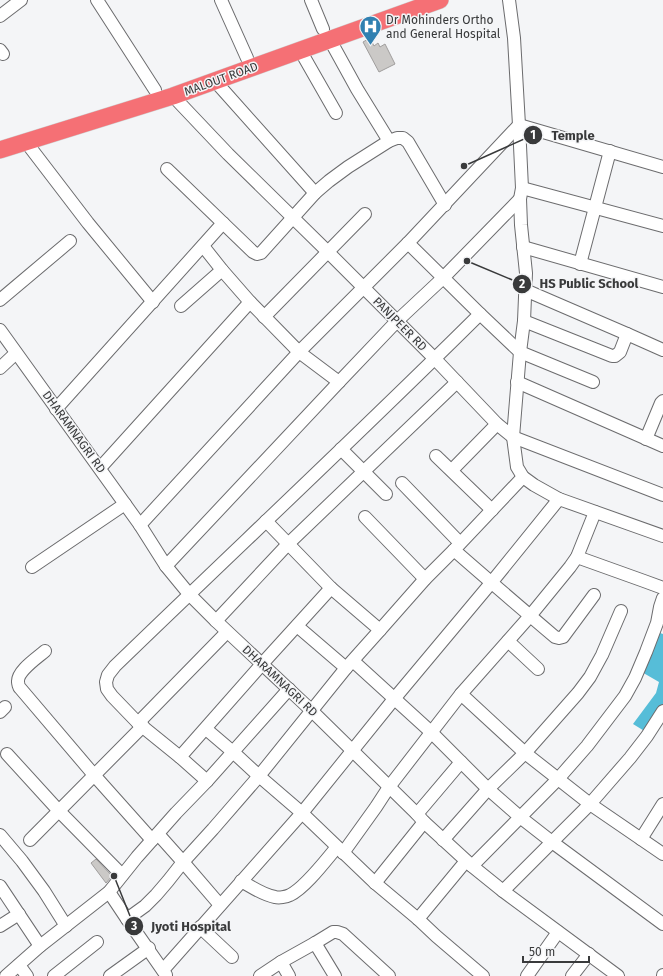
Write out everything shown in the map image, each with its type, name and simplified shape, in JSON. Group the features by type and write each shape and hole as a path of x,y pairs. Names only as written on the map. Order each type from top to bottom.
{"highway":[{"name":"MALOUT ROAD","path":"1,146 26,142 173,96 215,81 300,50 326,34 406,0"},
{"name":"MALOUT ROAD","path":"1,146 247,58 440,0"}],"street":[{"path":"0,16 7,4 21,0"},
{"path":"97,0 154,90"},
{"path":"221,0 247,58"},
{"path":"311,0 326,34 389,141"},
{"path":"510,0 514,38 519,124 523,248 526,273 524,320 517,382 514,437 517,467 523,478 559,499 663,536"},
{"path":"300,50 336,113"},
{"path":"215,81 315,193"},
{"name":"PANJPEER RD","path":"173,96 228,154 435,358 497,424 514,437 663,495"},
{"path":"519,124 663,167"},
{"path":"140,525 299,352 445,205 519,124"},
{"path":"167,169 253,252 257,254 261,253 292,217 329,181 389,141 397,138 403,138 408,142 445,205"},
{"path":"26,142 88,223 153,302"},
{"path":"580,264 610,151"},
{"path":"521,194 595,208 663,226"},
{"path":"166,566 397,321 443,278 521,194"},
{"path":"264,317 365,214"},
{"path":"56,409 223,223"},
{"path":"0,300 70,241"},
{"path":"408,243 520,352 593,382"},
{"path":"203,246 222,270 264,317 299,352 339,382"},
{"path":"523,248 663,286"},
{"path":"181,306 222,270"},
{"path":"525,290 663,350"},
{"path":"100,468 250,302"},
{"path":"206,781 180,757 140,725 112,696 107,689 106,682 108,675 115,666 189,594 480,314"},
{"path":"524,320 612,356 616,356 620,352 627,334"},
{"name":"DHARAMNAGRI RD","path":"0,330 100,468 140,525 166,566 189,594 227,632 312,711 443,840 503,890 618,976"},
{"path":"0,368 16,353"},
{"path":"216,621 288,544 457,382"},
{"path":"517,382 663,446"},
{"path":"646,439 663,401"},
{"path":"452,470 497,424"},
{"path":"341,449 386,494"},
{"path":"436,456 492,510"},
{"path":"127,919 156,895 259,776 380,630 425,579 523,478"},
{"path":"402,482 491,583 555,637 563,637 594,595"},
{"path":"109,892 165,973 200,927 302,813 394,698 491,583 559,499"},
{"path":"32,567 125,504"},
{"path":"242,881 262,893 276,897 285,897 291,895 302,886 340,850 376,807 389,787 461,694 530,616 570,567 577,557 595,512"},
{"path":"365,517 425,579"},
{"path":"266,521 330,588 380,630"},
{"path":"577,557 663,588"},
{"path":"180,757 330,588"},
{"path":"418,919 469,863 558,779 587,746 612,714 636,678 657,623 663,598"},
{"path":"443,840 488,789 525,753 578,693 590,677 602,655 621,611"},
{"path":"297,626 394,698 431,732 488,789 520,816 552,842 663,924"},
{"path":"30,840 94,775 227,632"},
{"path":"508,641 538,668"},
{"path":"45,651 19,675 18,682 20,688 94,775 155,837 183,862 220,905"},
{"path":"6,976 40,946 109,892 176,813 289,689"},
{"path":"461,694 525,753 590,804 663,854"},
{"path":"503,890 590,804 648,736 663,711"},
{"path":"206,729 302,813 375,882 483,976"},
{"path":"7,754 59,811 122,876"},
{"path":"375,882 461,762"},
{"path":"642,839 663,804"},
{"path":"0,836 22,861 66,926"},
{"path":"0,886 40,946"},
{"path":"0,926 19,914"},
{"path":"200,927 232,957"},
{"path":"260,976 333,932 342,934 389,976"},
{"path":"527,976 558,932"},
{"path":"54,976 97,942"},
{"path":"315,943 335,976"},
{"path":"110,976 148,948"},
{"path":"572,976 589,954"},
{"path":"281,962 289,976"},
{"path":"19,964 27,976"}],"water":[{"path":"660,633 663,634 663,704 652,725 646,732 633,724 656,693 659,682 640,671 647,654"}],"building":[{"path":"370,38 374,46 378,43 380,47 385,44 395,64 379,72 363,42"},
{"path":"96,859 112,876 106,883 91,863"}],"place":[{"name":"Dr Mohinders Ortho and General Hospital","path":"371,46"},
{"name":"Temple","path":"464,166"},
{"name":"HS Public School","path":"467,261"},
{"name":"Jyoti Hospital","path":"114,876"}]}
